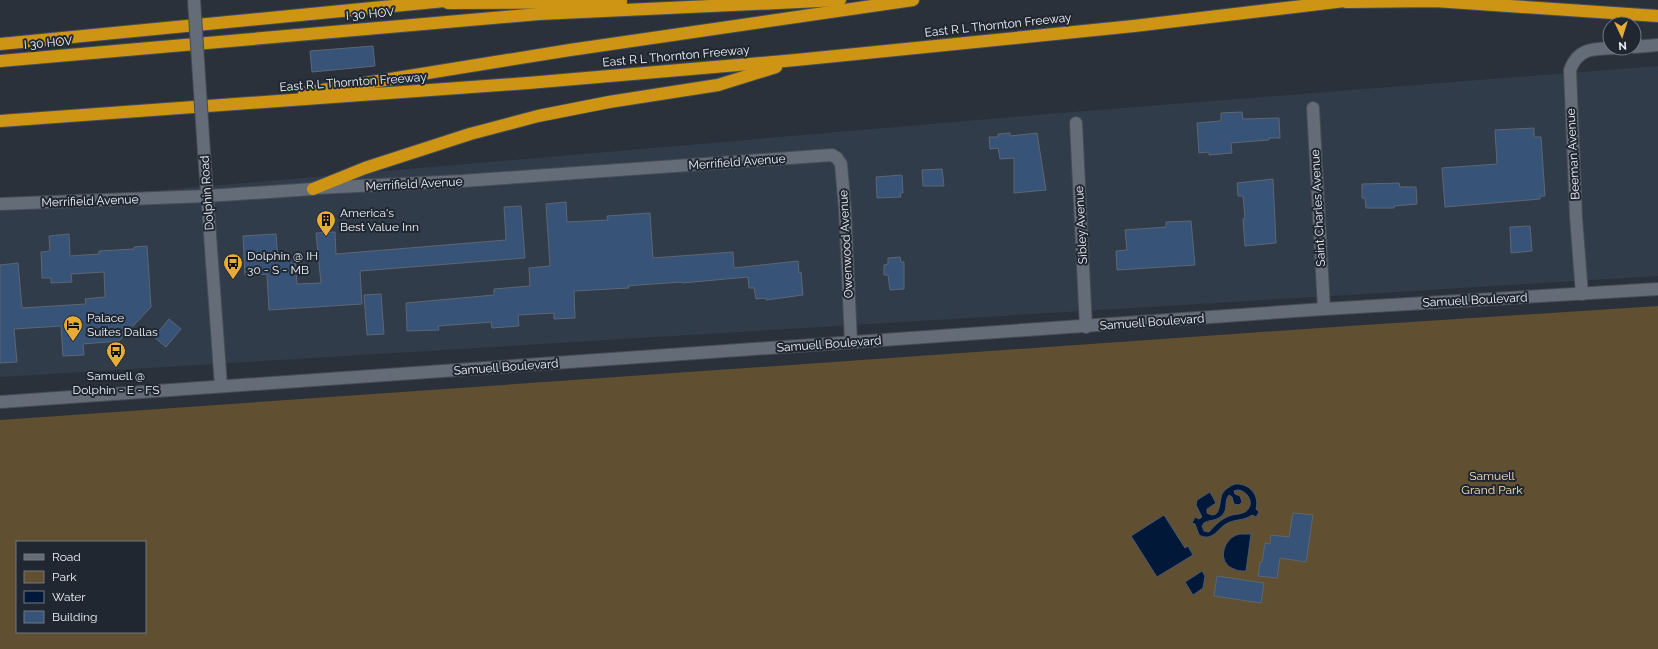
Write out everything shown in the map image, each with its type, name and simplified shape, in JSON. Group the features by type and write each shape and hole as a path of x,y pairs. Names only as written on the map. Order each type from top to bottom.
{"highway":[{"path":"0,44 455,0"},
{"path":"414,4 746,0"},
{"name":"I 30 HOV","path":"0,61 539,14 840,0"},
{"path":"220,106 570,50 913,0"},
{"name":"East R L Thornton Freeway","path":"0,121 528,83 796,60 1134,26 1353,0"},
{"path":"1331,3 1435,1 1658,16"},
{"path":"313,188 365,168 449,141 538,116 609,102 718,85 796,60"}],"main road":[{"name":"Dolphin Road","path":"194,0 221,386"},
{"path":"1642,46 1658,45"},
{"name":"Beeman Avenue","path":"1582,294 1576,217 1570,70 1573,60 1581,53 1602,49"},
{"name":"Saint Charles Avenue","path":"1313,108 1324,309"},
{"name":"Sibley Avenue","path":"1076,123 1086,327"},
{"name":"Merrifield Avenue","path":"0,204 207,196 313,188 462,181 827,155"},
{"name":"Owenwood Avenue","path":"827,155 837,158 841,164 845,210 851,342"},
{"name":"Samuell Boulevard","path":"0,402 851,342 1086,327 1324,309 1658,289"}],"shaded area":[{"path":"1658,66 1658,276 0,377 0,204 1060,113"}],"green space":[{"name":"Samuell Grand Park","path":"1658,306 1658,649 0,649 0,420 1349,326"}],"water":[{"path":"1235,484 1240,484 1249,488 1255,495 1257,504 1256,509 1259,512 1256,517 1252,515 1229,522 1210,537 1199,535 1195,524 1192,523 1195,517 1199,519 1202,517 1196,505 1197,500 1210,492 1216,503 1207,509 1207,513 1215,515 1219,510 1222,494 1226,489","holes":["1234,491 1244,492 1249,498 1250,506 1248,509 1243,513 1225,518 1209,532 1204,531 1202,526 1204,523 1215,520 1222,515 1229,495 1232,497 1234,504 1239,505 1242,502 1240,496 1235,494"]},
{"path":"1164,515 1185,548 1188,546 1193,555 1157,577 1131,536"},
{"path":"1240,534 1251,534 1246,571 1237,570 1228,566 1224,556 1224,550 1229,540"},
{"path":"1202,571 1205,576 1203,588 1193,595 1185,582"}],"building":[{"path":"373,46 375,66 312,72 310,51"},
{"path":"1242,112 1243,119 1279,118 1280,138 1231,143 1232,153 1209,155 1209,152 1199,153 1197,123 1221,121 1221,113"},
{"path":"1534,128 1534,137 1541,137 1545,196 1540,196 1540,199 1445,207 1442,168 1497,164 1495,130"},
{"path":"1010,133 1010,136 1037,133 1046,190 1014,193 1014,158 1000,159 998,148 990,149 989,137 998,137 998,134"},
{"path":"942,169 944,186 923,186 922,170"},
{"path":"902,175 903,193 900,193 901,197 877,198 876,177"},
{"path":"1273,179 1276,243 1245,246 1243,196 1238,196 1237,183"},
{"path":"1399,183 1400,187 1416,187 1417,204 1394,206 1394,208 1366,208 1365,198 1362,198 1362,184"},
{"path":"566,202 567,222 608,220 607,216 650,213 653,258 733,252 734,268 798,261 799,273 801,272 803,295 766,300 766,298 756,299 754,288 749,288 748,277 628,286 629,288 574,291 575,318 554,319 554,313 518,315 519,326 492,328 491,322 438,326 439,330 407,331 406,303 494,295 494,289 530,286 529,268 550,266 546,204"},
{"path":"521,206 525,258 360,271 362,304 269,310 267,274 245,275 243,236 276,234 278,260 295,259 297,284 321,283 316,233 335,232 336,254 506,240 504,207"},
{"path":"1191,221 1195,265 1117,270 1116,251 1127,250 1125,230 1166,227 1166,222"},
{"path":"1530,226 1532,251 1511,253 1510,227"},
{"path":"69,234 70,256 99,254 99,251 134,249 134,247 147,246 151,307 119,341 83,344 84,355 63,356 61,326 14,329 17,362 0,363 0,265 18,263 22,308 86,304 85,299 105,297 104,272 71,274 72,282 51,283 51,278 42,278 41,252 50,251 49,236"},
{"path":"900,257 901,262 904,262 904,289 890,290 888,275 884,275 884,265 888,264 888,258"},
{"path":"381,294 384,334 367,335 364,295"},
{"path":"169,319 181,329 166,347 154,337"},
{"path":"1293,513 1313,515 1306,562 1280,558 1277,578 1258,576 1265,543 1270,544 1271,535 1289,537"},
{"path":"1217,576 1264,583 1261,603 1214,596"}],"place":[{"name":"America's Best Value Inn","path":"326,237"},
{"name":"Dolphin @ IH 30 - S - MB","path":"233,280"},
{"name":"Palace Suites Dallas","path":"73,342"},
{"name":"Samuell @ Dolphin - E - FS","path":"116,368"}]}
